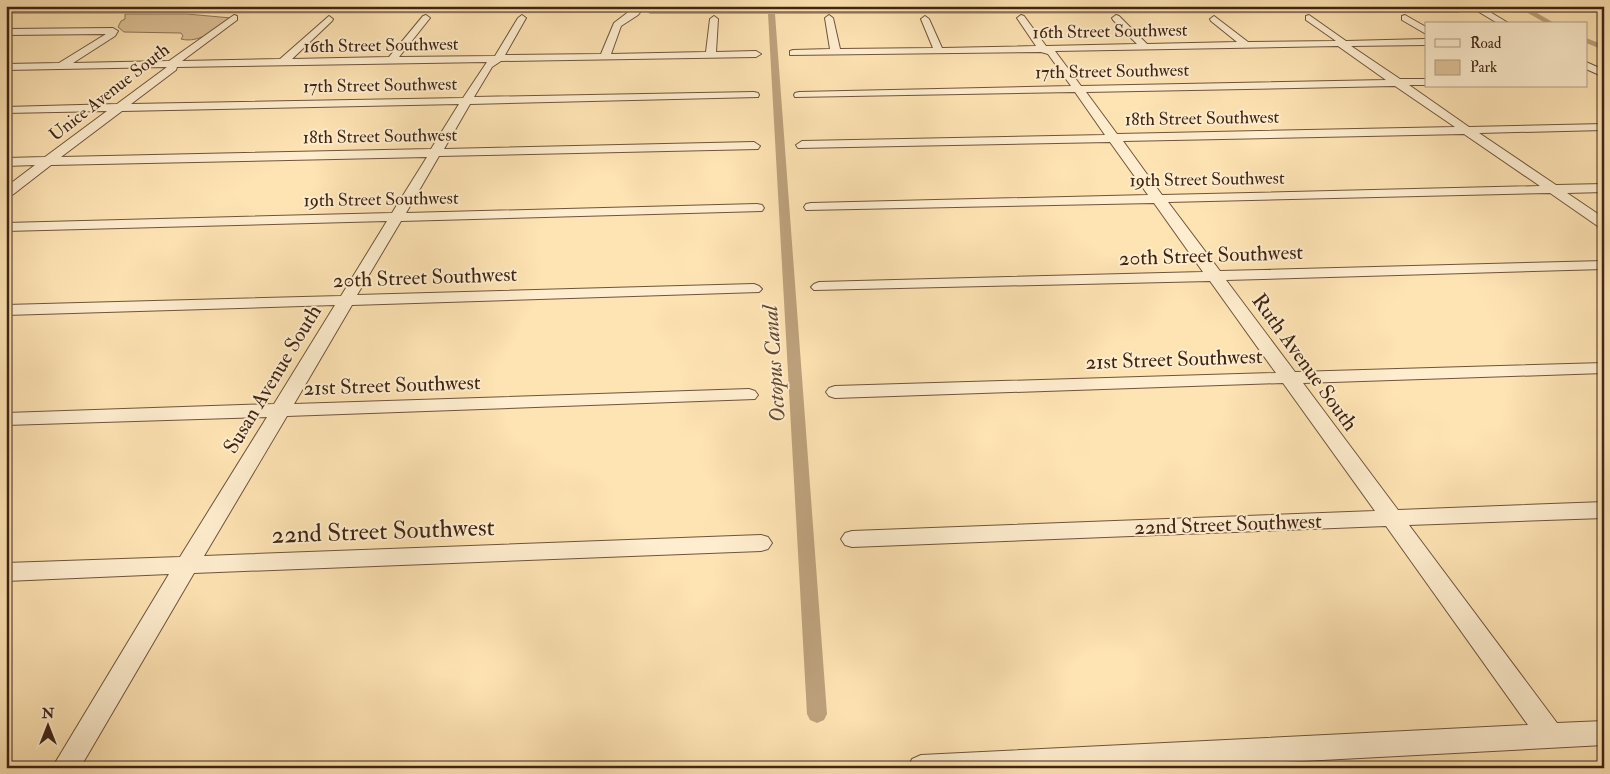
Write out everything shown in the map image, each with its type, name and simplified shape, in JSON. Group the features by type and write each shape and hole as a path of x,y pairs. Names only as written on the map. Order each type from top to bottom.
{"street":[{"path":"605,57 617,25 635,13 641,6"},
{"path":"1472,6 1502,22"},
{"name":"Unice Avenue South","path":"6,193 120,108 172,68 172,64 234,18"},
{"path":"391,61 426,18"},
{"name":"Susan Avenue South","path":"65,768 466,101 488,65 498,59 522,18"},
{"path":"829,18 836,53"},
{"name":"Ruth Avenue South","path":"1020,18 1043,49 1051,52 1551,736"},
{"path":"1116,18 1145,47"},
{"path":"1309,18 1341,40 1341,44 1604,224"},
{"path":"1404,18 1425,29"},
{"path":"282,62 329,19"},
{"path":"711,55 714,19"},
{"path":"925,19 940,51"},
{"path":"1214,19 1246,45"},
{"path":"6,32 113,31 112,34 61,66"},
{"name":"16th Street Southwest","path":"793,53 1425,42"},
{"name":"16th Street Southwest","path":"6,67 756,54"},
{"path":"1588,66 1604,74"},
{"path":"1588,79 1604,79"},
{"name":"17th Street Southwest","path":"799,95 1425,82"},
{"name":"17th Street Southwest","path":"6,110 754,95"},
{"name":"18th Street Southwest","path":"802,145 1604,127"},
{"name":"18th Street Southwest","path":"6,162 754,146"},
{"name":"19th Street Southwest","path":"811,207 1604,188"},
{"name":"19th Street Southwest","path":"6,227 757,208"},
{"name":"20th Street Southwest","path":"819,287 1604,265"},
{"name":"20th Street Southwest","path":"6,310 754,289"},
{"name":"21st Street Southwest","path":"835,392 1604,368"},
{"name":"21st Street Southwest","path":"6,419 749,395"},
{"name":"22nd Street Southwest","path":"852,539 1604,510"},
{"name":"22nd Street Southwest","path":"6,572 761,543"},
{"path":"921,768 1207,761 1604,733"}],"green space":[{"path":"26,6 250,6 247,10 20,9"},
{"path":"450,6 831,6 831,9 447,9"},
{"path":"125,14 187,14 231,18 208,34 188,40 181,39 183,36 181,33 124,32 118,27 121,21 125,19"}],"waterway":[{"path":"6,12 621,11"},
{"path":"771,12 1458,11"},
{"path":"1499,11 1604,11"},
{"path":"650,12 771,12"},
{"name":"Octopus Canal","path":"771,12 817,714"},
{"path":"1531,13 1549,22"},
{"path":"1588,41 1604,48"}]}
